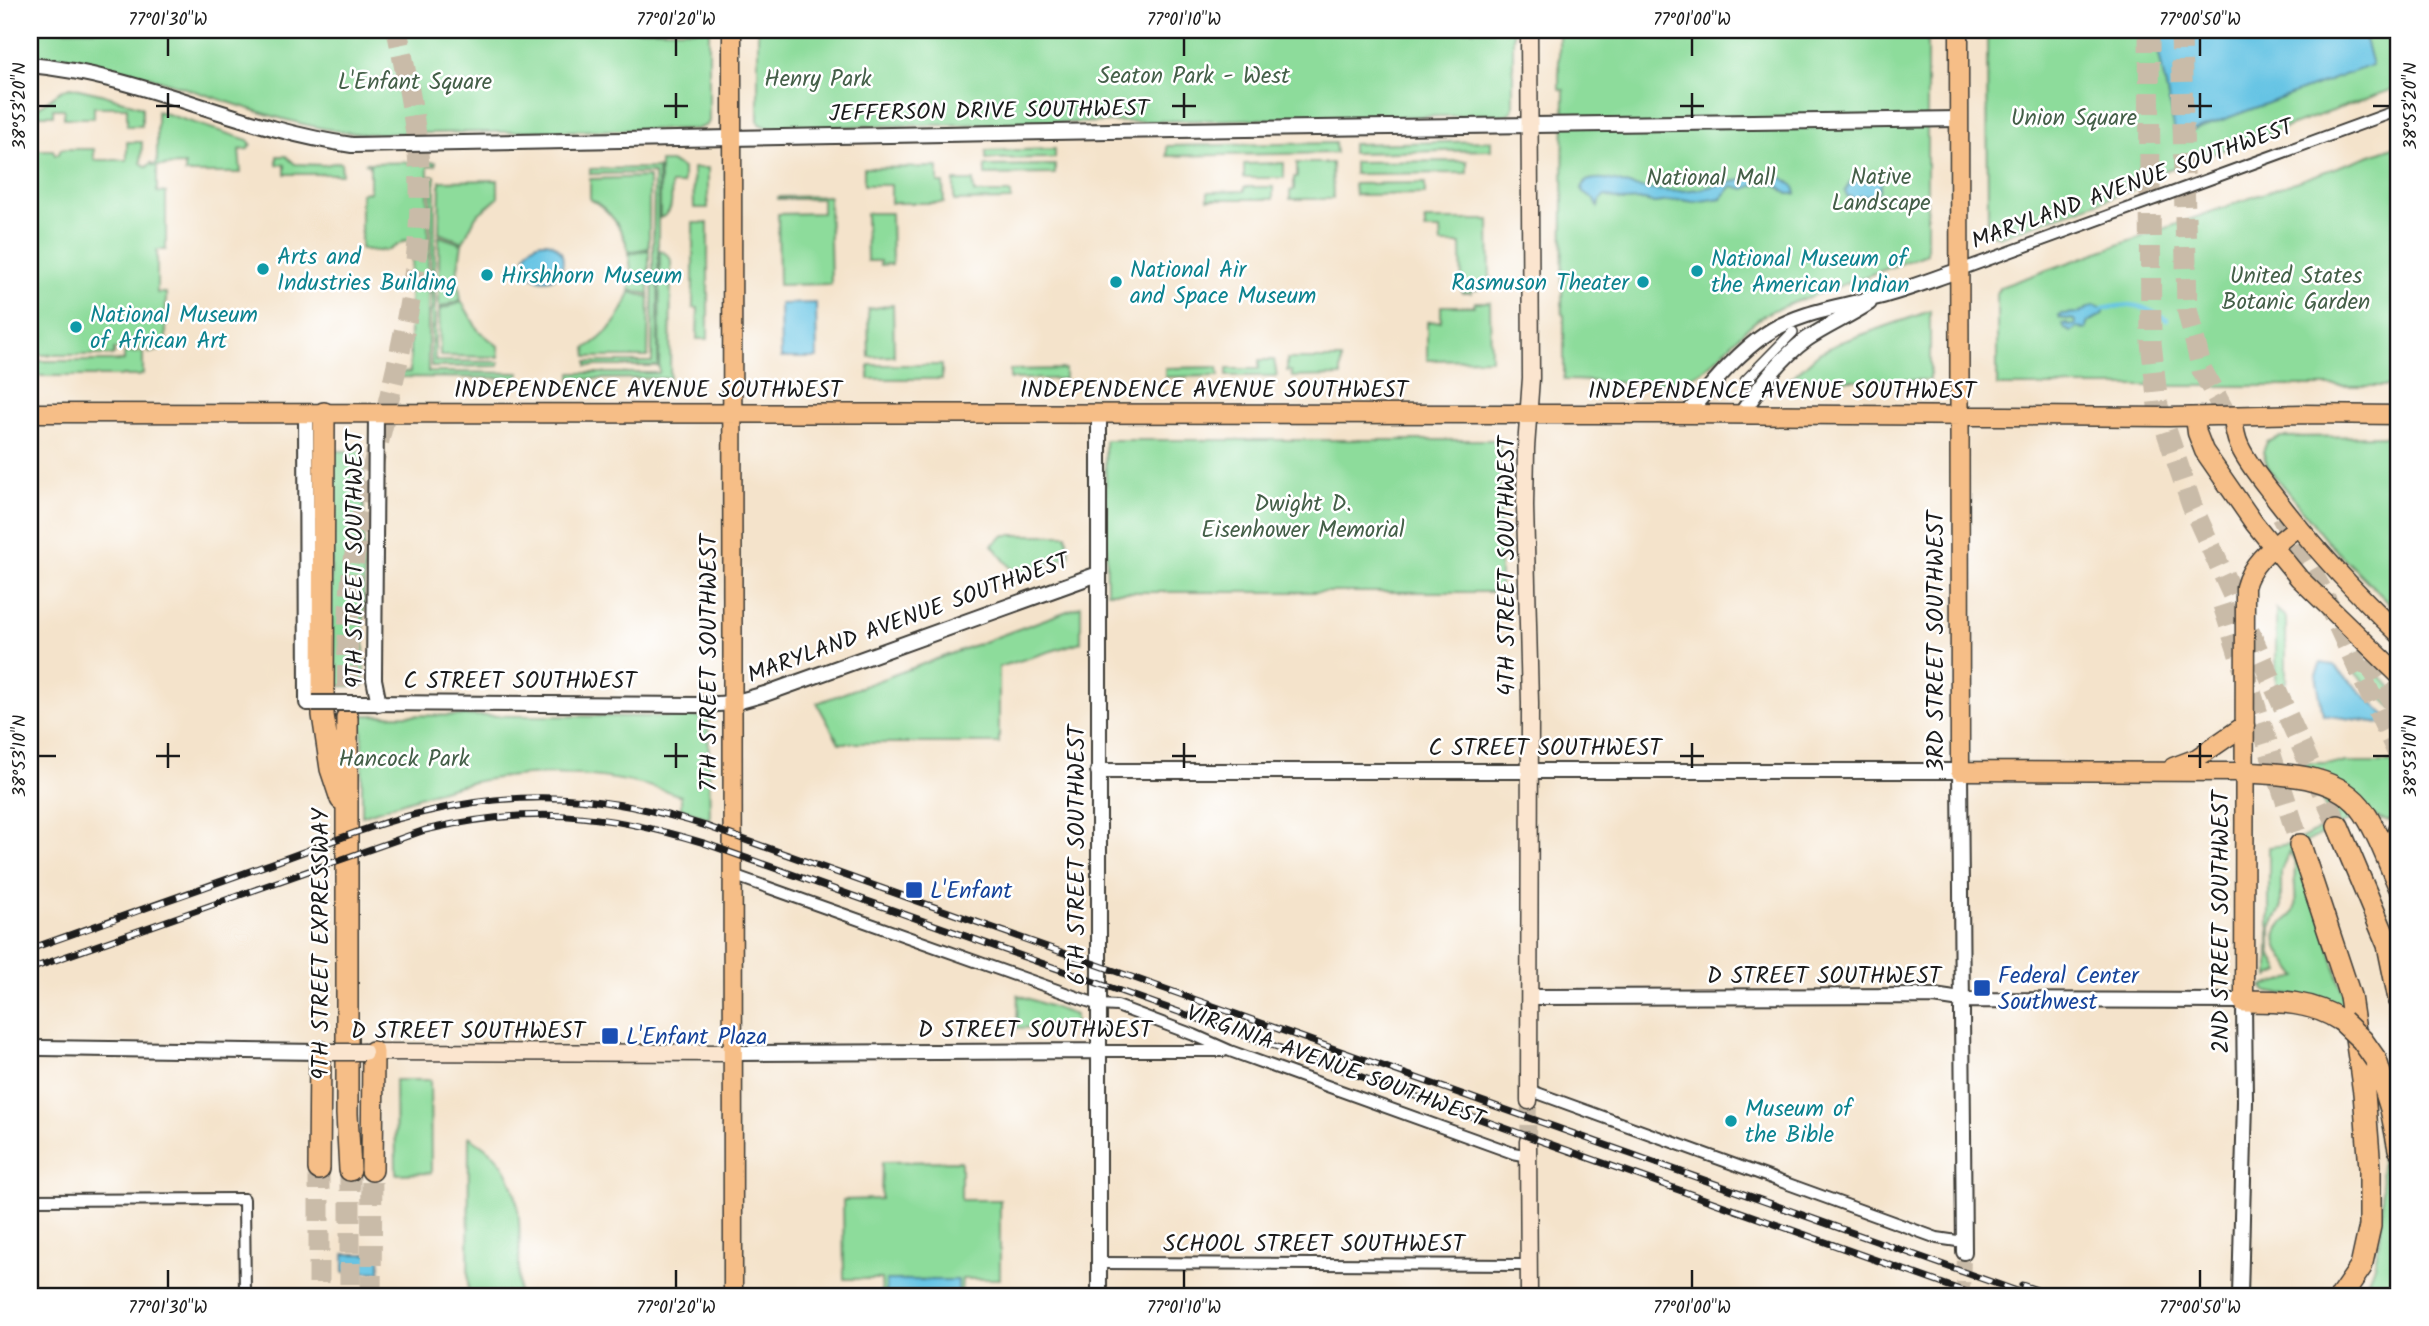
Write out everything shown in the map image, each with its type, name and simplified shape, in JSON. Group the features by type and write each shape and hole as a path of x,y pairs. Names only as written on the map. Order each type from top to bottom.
{"highway":[{"path":"315,413 323,715 331,769 346,818"},
{"name":"9TH STREET EXPRESSWAY","path":"354,711 346,818 346,1114 354,1170 368,1052"},
{"path":"2244,772 2296,775 2344,793 2366,815 2397,880"},
{"path":"2338,826 2399,972"},
{"path":"2397,880 2394,848 2399,830"},
{"path":"2300,845 2350,996 2364,1093 2370,1168 2370,1226 2361,1267 2341,1296"},
{"path":"2388,945 2399,999"},
{"path":"2244,1001 2295,1002 2322,1009 2342,1021 2362,1040 2376,1060 2391,1109 2399,1149"},
{"path":"319,1169 325,1052"}],"main road":[{"name":"7TH STREET SOUTHWEST","path":"732,30 733,1296"},
{"name":"4TH STREET SOUTHWEST","path":"1529,30 1531,377 1525,506 1529,772 1529,1096"},
{"name":"3RD STREET SOUTHWEST","path":"1959,30 1960,771"},
{"name":"INDEPENDENCE AVENUE SOUTHWEST","path":"30,413 1741,414 2195,417 2399,415"},
{"path":"2234,416 2235,433 2247,460 2297,527 2399,634"},
{"path":"2195,417 2197,433 2204,451 2254,523 2299,578 2399,675"},
{"name":"2ND STREET SOUTHWEST","path":"2244,1001 2245,587 2250,571 2257,561 2297,527"},
{"path":"2163,771 2197,758 2245,725"},
{"name":"C STREET SOUTHWEST","path":"1960,771 2244,772"},
{"name":"D STREET SOUTHWEST","path":"325,1052 734,1053"},
{"path":"1528,1148 1528,1296"}],"street":[{"name":"JEFFERSON DRIVE SOUTHWEST","path":"30,65 65,68 111,79 299,136 352,145 1959,118"},
{"name":"MARYLAND AVENUE SOUTHWEST","path":"1687,414 1716,381 1767,334 1781,326 1832,307 1879,297 1960,270 2399,110"},
{"name":"MARYLAND AVENUE SOUTHWEST","path":"1741,414 1778,364 1792,351 1820,331 1879,297"},
{"path":"1745,381 1793,332"},
{"name":"9TH STREET SOUTHWEST","path":"310,702 315,413"},
{"name":"9TH STREET SOUTHWEST","path":"376,413 374,679 379,704"},
{"name":"6TH STREET SOUTHWEST","path":"1099,414 1099,1296"},
{"name":"MARYLAND AVENUE SOUTHWEST","path":"733,702 765,694 1098,574"},
{"name":"C STREET SOUTHWEST","path":"310,702 354,711 379,704 710,705 733,702"},
{"name":"C STREET SOUTHWEST","path":"1098,771 1960,771"},
{"name":"3RD STREET SOUTHWEST","path":"1960,771 1964,1247"},
{"name":"VIRGINIA AVENUE SOUTHWEST","path":"733,875 1099,1005 1117,1006 1230,1051 1513,1153 1528,1148"},
{"name":"D STREET SOUTHWEST","path":"1530,997 1934,996 1961,1000 2244,1001"},
{"name":"2ND STREET SOUTHWEST","path":"2240,1296 2245,1101 2244,1001"},
{"name":"D STREET SOUTHWEST","path":"41,1048 325,1052"},
{"name":"D STREET SOUTHWEST","path":"734,1053 1230,1051"},
{"path":"1529,1096 1964,1247"},
{"path":"30,1200 244,1199 245,1296"},
{"name":"SCHOOL STREET SOUTHWEST","path":"1099,1263 1528,1265"}],"green space":[{"name":"L'Enfant Square","path":"30,30 709,30 709,121 707,125 697,129 363,134 330,130 267,114 141,74 80,60 30,54"},
{"path":"758,30 1513,30 1513,106 1512,111 1506,115 768,128 759,124 758,120"},
{"name":"National Mall","path":"1559,30 1927,30 1927,254 1771,311 1752,324 1711,364 1689,377 1655,383 1564,380 1564,90 1559,89"},
{"name":"Union Square","path":"1987,30 2399,30 2399,87 2164,171 2135,189 1999,237 1988,229"},
{"path":"70,87 142,107 142,126 127,126 127,107 94,107 94,118 64,118 64,109 53,109 53,115 30,115 30,112"},
{"path":"157,111 248,140 251,144 248,149 239,150 241,173 185,173 185,165 157,166 157,192 166,193 166,250 157,250 157,293 166,293 166,349 149,353 149,349 114,349 114,355 39,355 38,348 30,348 30,150 53,150 55,155 58,155 61,149 94,149 94,160 127,160 127,142 142,142 141,163 147,167 151,163 154,166 157,162"},
{"path":"1491,141 1491,150 1352,153 1352,144"},
{"path":"1335,143 1336,153 1167,156 1167,146"},
{"name":"United States Botanic Garden","path":"2399,145 2399,386 1997,386 1997,294 2000,287"},
{"path":"1055,149 1055,158 986,159 986,151"},
{"path":"277,156 286,156 295,164 324,165 339,162 342,174 285,174 285,165 277,164"},
{"path":"1467,161 1467,173 1354,174 1354,162"},
{"path":"436,162 436,165 428,166 428,372 519,373 519,378 397,377 399,373 410,372 410,274 414,248 406,240 389,250 361,249 361,193 370,192 370,165 365,163"},
{"path":"660,162 671,162 683,168 683,184 671,184 670,208 665,216 660,218"},
{"path":"1284,163 1284,178 1244,178 1244,164"},
{"path":"1297,163 1332,163 1333,199 1290,199 1290,191 1294,190 1294,177 1297,177"},
{"path":"1055,165 1055,174 985,175 985,166"},
{"path":"938,167 938,183 943,183 944,203 891,203 891,185 864,185 864,168"},
{"path":"658,168 658,366 587,366 587,362 652,362 654,173 590,174 590,169"},
{"path":"693,168 708,168 708,208 694,208"},
{"path":"431,176 435,176 435,361 499,362 499,366 431,367"},
{"path":"649,177 649,248 629,252 615,221 590,199 590,179"},
{"path":"498,180 498,198 476,216 463,242 439,233 440,181"},
{"path":"954,181 973,181 974,193 1011,193 1011,200 954,201"},
{"path":"1425,183 1425,194 1355,195 1354,184"},
{"path":"1244,187 1273,187 1273,199 1208,199 1208,192 1244,191"},
{"path":"829,196 831,284 779,285 778,214 822,213 822,199 778,197"},
{"path":"866,213 891,213 892,264 880,265 880,261 867,261"},
{"path":"1425,220 1489,220 1490,283 1478,286 1478,290 1471,290 1471,293 1462,293 1461,244 1441,244 1440,230 1425,230"},
{"path":"693,223 708,223 708,339 697,339 698,308 693,308"},
{"path":"439,236 462,244 457,274 461,300 439,308"},
{"path":"649,250 649,294 630,290 629,254"},
{"path":"660,250 669,256 671,261 670,378 571,379 571,373 659,373"},
{"path":"630,292 649,297 648,357 587,357 586,348 614,324"},
{"path":"462,302 478,330 498,346 499,357 440,356 439,310"},
{"path":"1475,302 1490,302 1491,359 1427,360 1427,322 1441,321 1441,306 1474,306"},
{"path":"893,305 894,356 869,357 868,309"},
{"path":"1930,311 1930,380 1789,380 1819,353 1841,342"},
{"path":"143,352 143,374 139,376 30,376 30,361 124,361 124,353"},
{"path":"1287,359 1341,359 1341,376 1292,377 1291,371 1287,371"},
{"path":"1259,360 1274,360 1277,376 1227,376 1227,369 1259,369"},
{"path":"869,365 942,365 942,379 869,379"},
{"path":"1218,367 1219,376 1165,377 1165,368"},
{"path":"1065,369 1065,379 1010,379 1010,370"},
{"path":"2399,436 2399,613 2329,543 2268,468 2263,452 2267,442 2280,437"},
{"name":"Dwight D. Eisenhower Memorial","path":"1105,440 1500,440 1500,592 1107,592"},
{"path":"331,451 364,451 364,686 331,686"},
{"path":"1005,535 1066,535 1070,555 1017,576 992,545"},
{"path":"1081,606 1081,642 999,667 999,743 839,743 817,703"},
{"path":"2276,609 2286,618 2286,682 2276,692"},
{"path":"2357,654 2399,694 2399,714 2350,668"},
{"name":"Hancock Park","path":"362,715 708,717 710,819 681,808 681,796 656,788 603,777 549,774 469,783 362,816"},
{"path":"2278,763 2399,763 2399,815 2389,821 2382,820 2278,770"},
{"path":"2327,792 2339,798 2358,816 2300,845 2348,1011 2323,1000 2267,992 2262,986 2298,977 2280,952 2276,938 2282,924 2292,915 2295,907 2296,863 2289,851 2281,871 2281,909 2271,927 2271,953 2280,972 2269,977 2269,847 2290,844 2338,820 2336,815 2330,816 2320,797"},
{"path":"1018,995 1075,1015 1075,1027 1017,1028"},
{"path":"395,1080 430,1080 431,1173 396,1174"},
{"path":"2374,1087 2393,1152 2398,1190 2399,1296 2357,1296 2369,1277 2377,1253 2381,1226 2381,1166"},
{"path":"469,1136 499,1160 514,1190 520,1243 518,1296 468,1296"},
{"path":"961,1161 961,1200 1000,1200 1000,1279 962,1279 961,1296 958,1296 958,1280 886,1280 886,1296 882,1296 881,1279 844,1279 843,1200 881,1199 882,1162"}],"water":[{"path":"2154,30 2354,30 2363,32 2372,65 2176,137"},
{"path":"1770,175 1783,178 1794,186 1796,194 1788,194 1778,185 1770,183 1745,189 1732,186 1722,198 1694,202 1624,201 1605,196 1598,207 1595,200 1583,192 1582,188 1586,181 1599,179 1635,187 1681,191"},
{"path":"1880,178 1882,181 1878,192 1871,196 1860,196 1857,200 1847,196 1845,191 1851,181 1864,182"},
{"path":"544,242 557,248 563,261 557,274 544,280 531,274 525,261 531,248"},
{"path":"816,303 817,358 781,358 780,304"},
{"path":"2094,305 2104,312 2087,323 2086,329 2077,328 2071,332 2065,329 2063,324 2075,325 2075,322 2060,318 2061,314 2079,313"},
{"path":"2321,663 2333,665 2396,725 2323,715 2316,674"},
{"path":"344,1254 380,1254 380,1272 344,1272"},
{"path":"886,1280 958,1280 958,1296 886,1296"}],"waterway":[{"path":"2103,309 2136,306 2167,320"}],"tunnel":[{"path":"347,718 348,633 353,569 364,505 404,333 417,246 419,159 397,30"},
{"path":"2149,30 2151,342 2158,406 2192,506 2338,826"},
{"path":"2181,30 2187,309 2202,370 2236,433"},
{"path":"2281,516 2321,589 2399,756"},
{"path":"2223,605 2300,845"},
{"path":"2367,661 2399,712"},
{"path":"1528,1141 1529,1101"},
{"path":"319,1169 319,1296"},
{"path":"350,1170 350,1296"},
{"path":"371,1296 372,1170"},
{"path":"1963,1296 1964,1252"}],"railway":[{"path":"30,949 364,830 425,812 462,804 532,798 566,798 635,807 706,826 2031,1296"},
{"path":"30,969 425,830 462,822 532,815 598,819 704,843 1977,1296"},
{"path":"2022,1285 2055,1296"}],"place":[{"name":"Arts and Industries Building","path":"263,269"},
{"name":"National Museum of the American Indian","path":"1697,271"},
{"name":"Hirshhorn Museum","path":"487,275"},
{"name":"National Air and Space Museum","path":"1116,282"},
{"name":"Rasmuson Theater","path":"1643,282"},
{"name":"National Museum of African Art","path":"76,327"},
{"name":"L'Enfant","path":"914,890"},
{"name":"Federal Center Southwest","path":"1982,988"},
{"name":"L'Enfant Plaza","path":"610,1036"},
{"name":"Museum of the Bible","path":"1731,1121"}],"park label":[{"name":"Seaton Park - West","path":"1194,75"},
{"name":"Henry Park","path":"818,78"},
{"name":"Native Landscape","path":"1881,189"}]}
